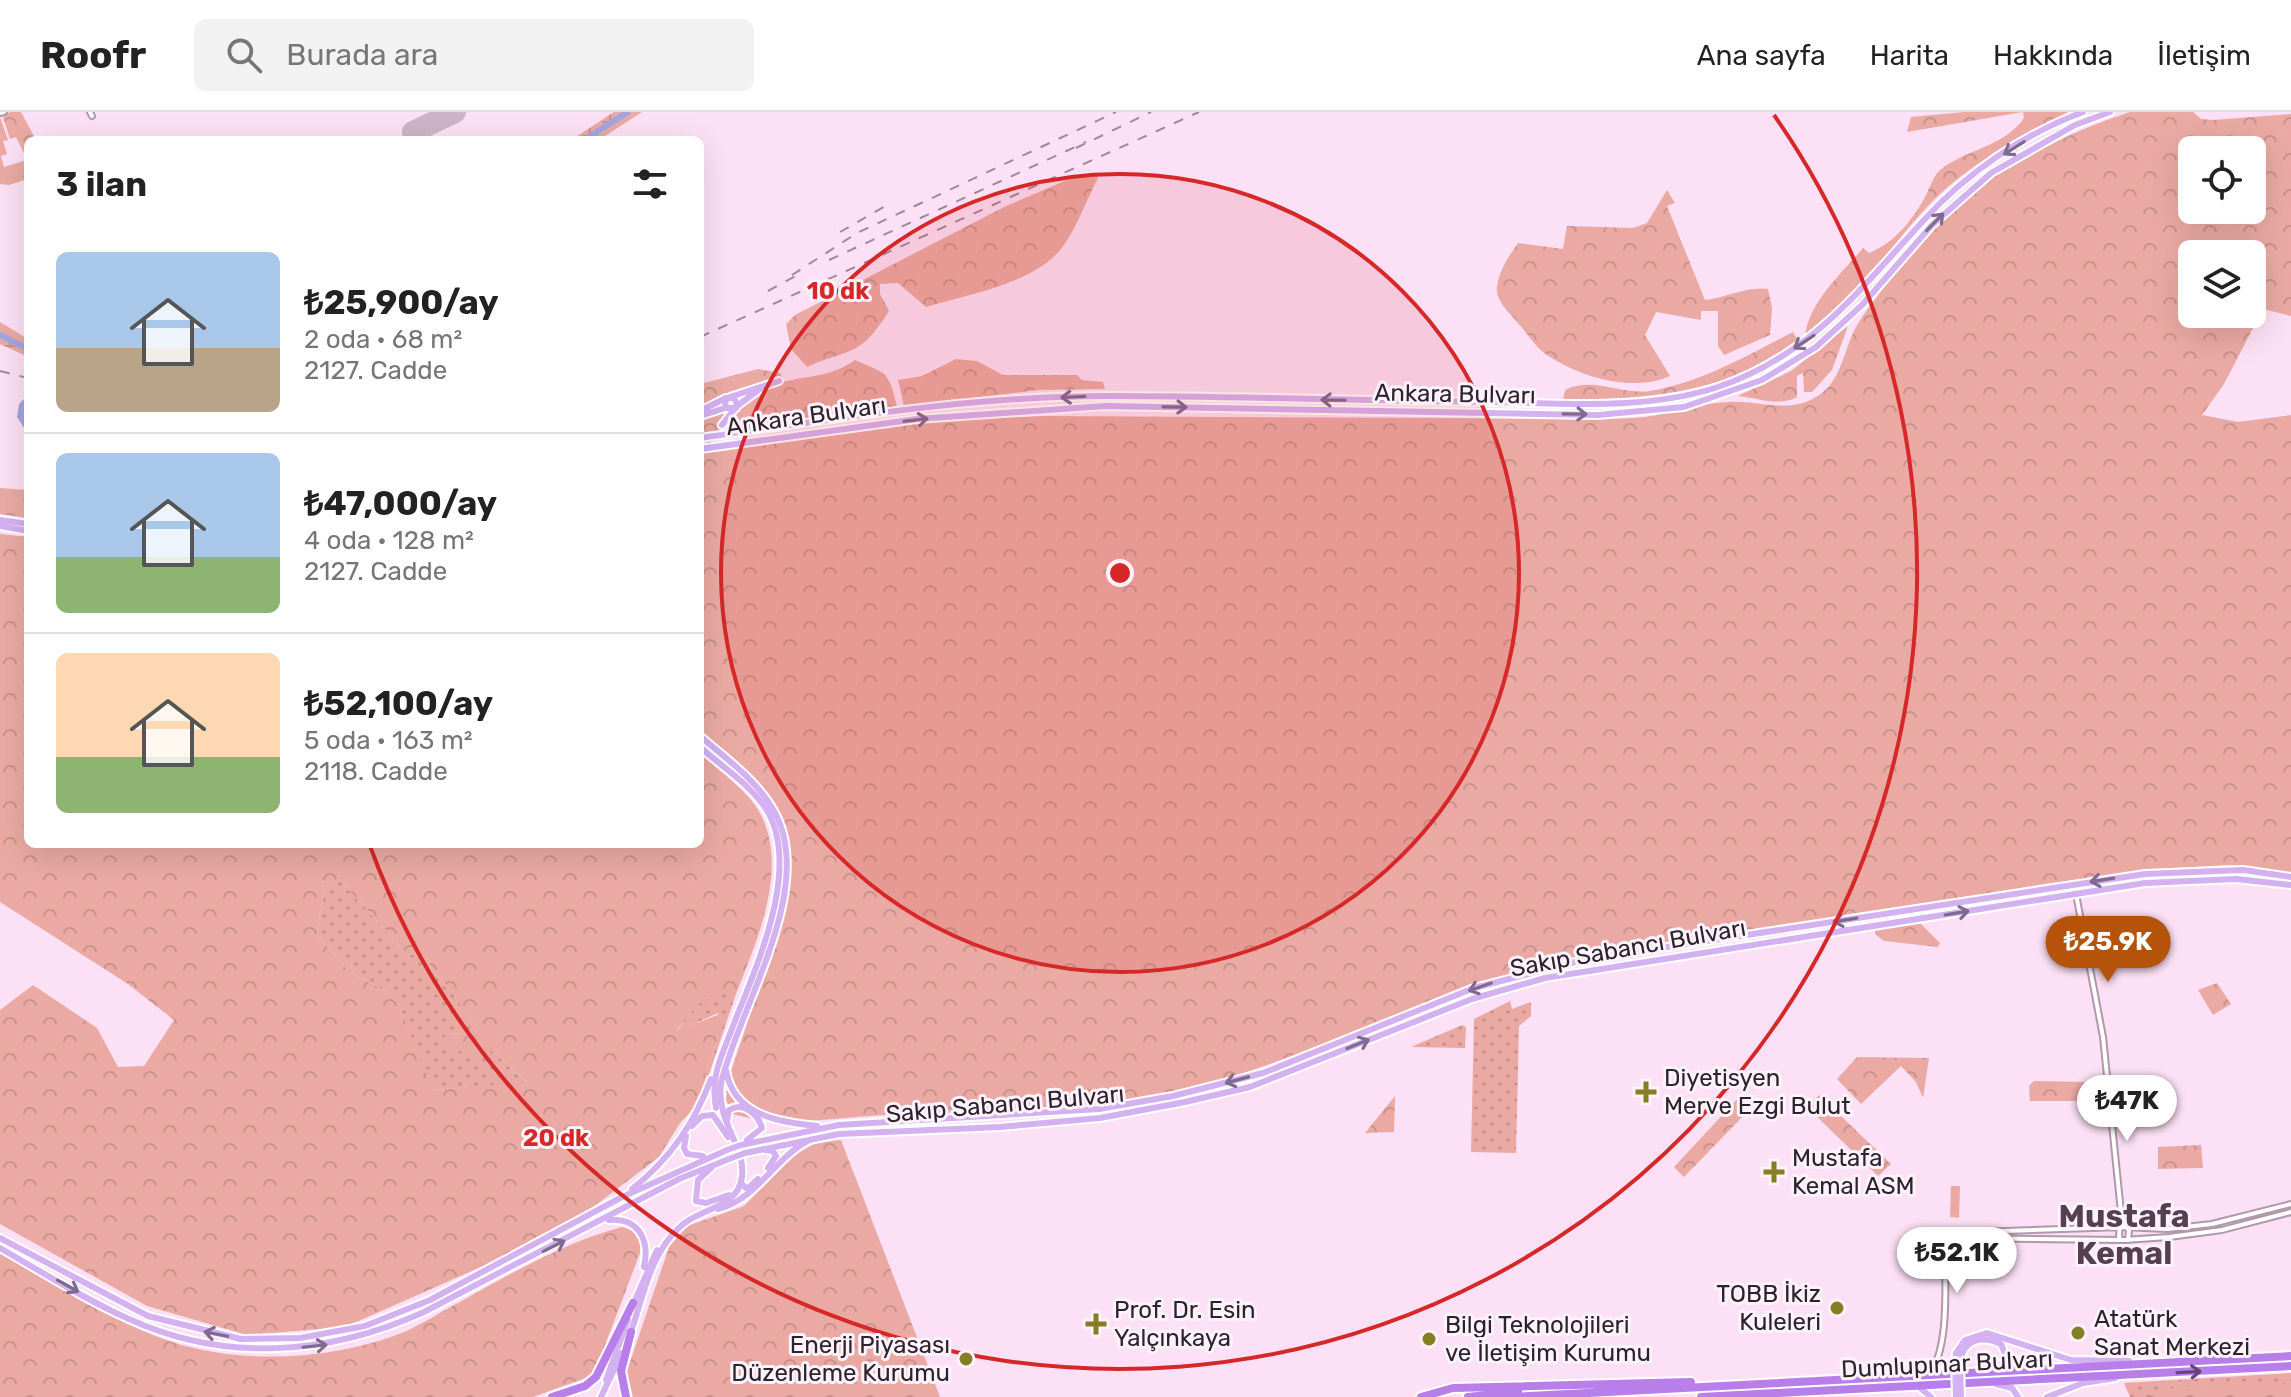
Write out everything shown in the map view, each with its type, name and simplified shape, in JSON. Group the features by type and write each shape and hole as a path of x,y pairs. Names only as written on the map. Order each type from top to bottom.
{"highway":[{"path":"552,1397 585,1386 596,1377 633,1303"},
{"path":"626,1397 621,1371 631,1332"},
{"name":"Dumlupınar Bulvarı","path":"1512,1397 2291,1356"},
{"name":"Dumlupınar Bulvarı","path":"1701,1397 2291,1366"},
{"path":"1468,1397 1478,1393 1650,1383"},
{"name":"Dumlupınar Bulvarı","path":"1421,1397 1453,1388 1650,1383 1715,1385"}],"main road":[{"name":"Ankara Bulvarı","path":"704,437 915,410 1105,396 1596,404 1683,397 1757,371 1811,339 1867,286 1953,191 2023,141 2083,112"},
{"name":"Ankara Bulvarı","path":"704,448 931,418 1105,406 1598,415 1684,407 1762,380 1816,347 1862,305 1932,225 1980,181 2032,148 2110,112"},
{"path":"704,412 728,398 779,381 732,408 704,413"},
{"path":"728,398 732,408"},
{"path":"721,425 736,399 728,398"},
{"path":"0,520 24,523"},
{"path":"0,526 24,530"},
{"path":"704,740 748,778 771,806 780,826 786,858 780,916 728,1062 719,1101 728,1146"},
{"path":"622,1197 657,1168 677,1145 698,1110 772,921 779,863 774,828 765,808 748,788 704,750"},
{"name":"Sakıp Sabancı Bulvarı","path":"0,1238 128,1308 159,1320 241,1339 300,1338 365,1326 430,1300 622,1197 728,1146 825,1127 1099,1109 1173,1096 1263,1073 1474,988 1583,960 2145,874 2243,870 2291,877"},
{"name":"Sakıp Sabancı Bulvarı","path":"0,1248 147,1327 207,1344 263,1350 332,1344 393,1326 679,1179 747,1152 816,1137 1085,1119 1185,1102 1250,1087 1472,999 1545,978 2145,883 2198,879 2256,880 2291,885"},
{"path":"728,1062 731,1086 764,1118 825,1127"},
{"path":"598,1397 631,1332 661,1250 683,1223 730,1198 741,1183 742,1166 728,1146 717,1111 714,1072"},
{"path":"728,1146 728,1113 734,1107 746,1108 759,1119 762,1128 741,1145"},
{"path":"598,1397 611,1370 650,1260 677,1225 729,1195 739,1173 728,1146 716,1117 709,1114 698,1119 685,1139 687,1154 696,1158 728,1146"},
{"path":"703,1213 740,1202 787,1155 816,1137"},
{"path":"741,1183 745,1188 750,1187 776,1156 770,1151 747,1152"},
{"path":"719,1162 698,1180 695,1199 702,1204 729,1195"},
{"path":"601,1221 624,1221 643,1235 646,1255 640,1286"},
{"path":"1959,1397 1958,1362 1965,1340 1987,1333 2071,1360 2145,1363"},
{"path":"1958,1362 1962,1351 1976,1339 1996,1341 2005,1349 2005,1354 2002,1362 1987,1372"},
{"path":"2047,1397 2083,1383 2134,1375"},
{"path":"1976,1383 2007,1386 2018,1397"},
{"path":"1907,1386 1923,1388 1932,1397 1938,1385"}],"street":[{"path":"2076,894 2105,1047 2121,1212 2128,1240"},
{"path":"1945,1233 2117,1227 2156,1230 2200,1226 2291,1204"},
{"path":"2119,1240 2117,1227 2121,1212"},
{"path":"1945,1233 1953,1238 2128,1240 2207,1232 2291,1212"},
{"path":"2001,1230 2003,1238"},
{"path":"2029,1230 2030,1238"},
{"path":"1945,1233 1940,1355 1949,1375"},
{"path":"1928,1375 1940,1355"}],"green space":[{"path":"10,112 21,112 34,136 24,136 24,154 16,137 10,139 3,117"},
{"path":"614,112 642,112 605,136 577,136"},
{"path":"1964,112 2023,112 1907,132 1911,117"},
{"path":"2023,112 2069,112 1993,155 1950,185 1912,223 1854,294 1822,325 1790,349 1721,381 1685,390 1646,396 1563,400 1565,390 1575,386 1596,385 1639,392 1669,387 1723,367 1793,332 1797,339 1805,336 1820,300 1863,248 1869,253 1894,237 1914,214 1940,170 2006,135 2024,118"},
{"path":"2130,112 2193,112 2201,119 2213,120 2291,114 2291,316 2266,310 2266,240 2178,240 2178,328 2253,328 2224,384 2202,415 2238,422 2291,415 2291,873 2229,865 2158,869 2051,883 1548,963 1443,997 1237,1075 1184,1091 1130,1102 1045,1110 794,1121 732,1114 726,1100 728,1080 786,908 789,849 783,825 773,805 742,769 704,735 704,451 948,419 1046,416 1596,419 1645,417 1728,402 1796,405 1818,396 1833,381 1855,329 1871,304 1942,220 2005,170 2055,142"},
{"path":"0,117 8,140 3,141 7,154 1,156 4,167 24,161 24,180 0,184"},
{"path":"1095,174 1098,178 1067,241 1048,261 1033,271 998,287 926,307 898,283 880,284 880,294 889,311 862,344 807,367 791,349 786,324 795,315 1006,206 1074,177"},
{"path":"1667,190 1675,203 1667,206 1705,300 1752,289 1768,289 1772,308 1770,335 1724,355 1718,346 1718,311 1701,311 1701,320 1656,312 1645,335 1670,376 1639,383 1590,376 1543,352 1498,297 1502,269 1518,243 1563,249 1567,226 1633,228 1647,223"},
{"path":"0,322 24,337 24,355 0,344"},
{"path":"1848,326 1832,370 1812,392 1804,392 1803,373 1797,376 1797,397 1790,400 1776,402 1738,396 1791,371"},
{"path":"956,359 977,361 1003,375 1077,375 1082,380 1103,382 1105,389 1038,390 904,406 898,380 922,376"},
{"path":"855,360 885,375 892,386 897,407 704,432 704,417 723,410 724,415 718,424 725,425 749,400 770,386 846,366"},
{"path":"758,369 780,373 782,377 704,406 704,383"},
{"path":"0,488 24,490 24,517 0,514"},
{"path":"0,534 24,537 24,848 704,848 704,757 756,806 769,837 771,883 760,929 736,994 730,990 699,1004 676,1031 720,1014 719,1034 698,1104 680,1123 659,1157 588,1211 508,1255 345,1327 247,1335 147,1306 0,1224 0,1010 33,985 97,1028 118,1067 144,1066 174,1020 128,984 0,902","holes":["339,879 405,952 429,959 431,971 475,1020 477,1035 446,1033 443,1042 472,1058 491,1050 527,1082 433,1090 399,1005 386,991 349,972 317,934 325,883"]},
{"path":"339,879 405,952 429,959 431,971 475,1020 477,1035 447,1033 491,1050 528,1083 432,1090 399,1005 386,991 349,972 317,934 325,883"},
{"path":"1919,922 1940,943 1938,947 1884,941 1876,935 1875,930"},
{"path":"2217,983 2231,1004 2213,1015 2198,990"},
{"path":"730,989 736,994 708,1077 705,1076 719,1034 718,1013 676,1032 698,1004"},
{"path":"1510,1001 1512,1009 1531,1002 1531,1016 1519,1026 1516,1153 1471,1152 1474,1019"},
{"path":"1462,1025 1466,1027 1465,1048 1411,1047"},
{"path":"1857,1057 1929,1058 1923,1098 1916,1082 1901,1066 1861,1104 1837,1079"},
{"path":"2139,1076 2159,1100 2136,1102 2134,1078"},
{"path":"2034,1081 2088,1082 2088,1101 2030,1101 2029,1086"},
{"path":"1741,1095 1752,1107 1684,1177 1674,1167"},
{"path":"1819,1095 1891,1164 1878,1176 1807,1107"},
{"path":"1395,1096 1394,1132 1365,1133"},
{"path":"841,1140 940,1397 633,1397 627,1371 669,1247 687,1226 744,1206 796,1154 816,1143"},
{"path":"2201,1145 2203,1168 2158,1169 2158,1147"},
{"path":"1951,1186 1960,1186 1959,1218 1950,1217"},
{"path":"622,1227 637,1236 640,1253 596,1369 586,1378 533,1397 0,1397 0,1253 106,1313 172,1342 228,1354 289,1356 349,1349 404,1332 538,1260"},
{"path":"2291,1373 2291,1397 2130,1397 2124,1383"},
{"path":"2291,1383 2291,1397 2150,1397 2148,1394 2168,1388"}],"water":[{"path":"24,399 24,428 17,417 19,404"}],"waterway":[{"path":"590,136 628,112"},
{"path":"0,335 24,347"}],"runway":[{"path":"413,132 455,112"}],"tunnel":[{"path":"704,445 722,425"}],"railway":[{"path":"792,275 857,233 1116,112"},
{"path":"1076,148 1151,112"},
{"path":"704,335 1199,112"},
{"path":"829,260 1086,142"},
{"path":"840,232 889,204"},
{"path":"768,291 803,272"},
{"path":"0,371 24,377"}],"place":[{"name":"Diyetisyen Merve Ezgi Bulut","path":"1646,1092"},
{"name":"Mustafa Kemal ASM","path":"1774,1172"},
{"name":"TOBB İkiz Kuleleri","path":"1837,1308"},
{"name":"Prof. Dr. Esin Yalçınkaya","path":"1096,1324"},
{"name":"Atatürk Sanat Merkezi","path":"2078,1333"},
{"name":"Bilgi Teknolojileri ve İletişim Kurumu","path":"1429,1339"},
{"name":"Enerji Piyasası Düzenleme Kurumu","path":"966,1359"}],"district":[{"name":"Mustafa Kemal","path":"2124,1234"}]}
